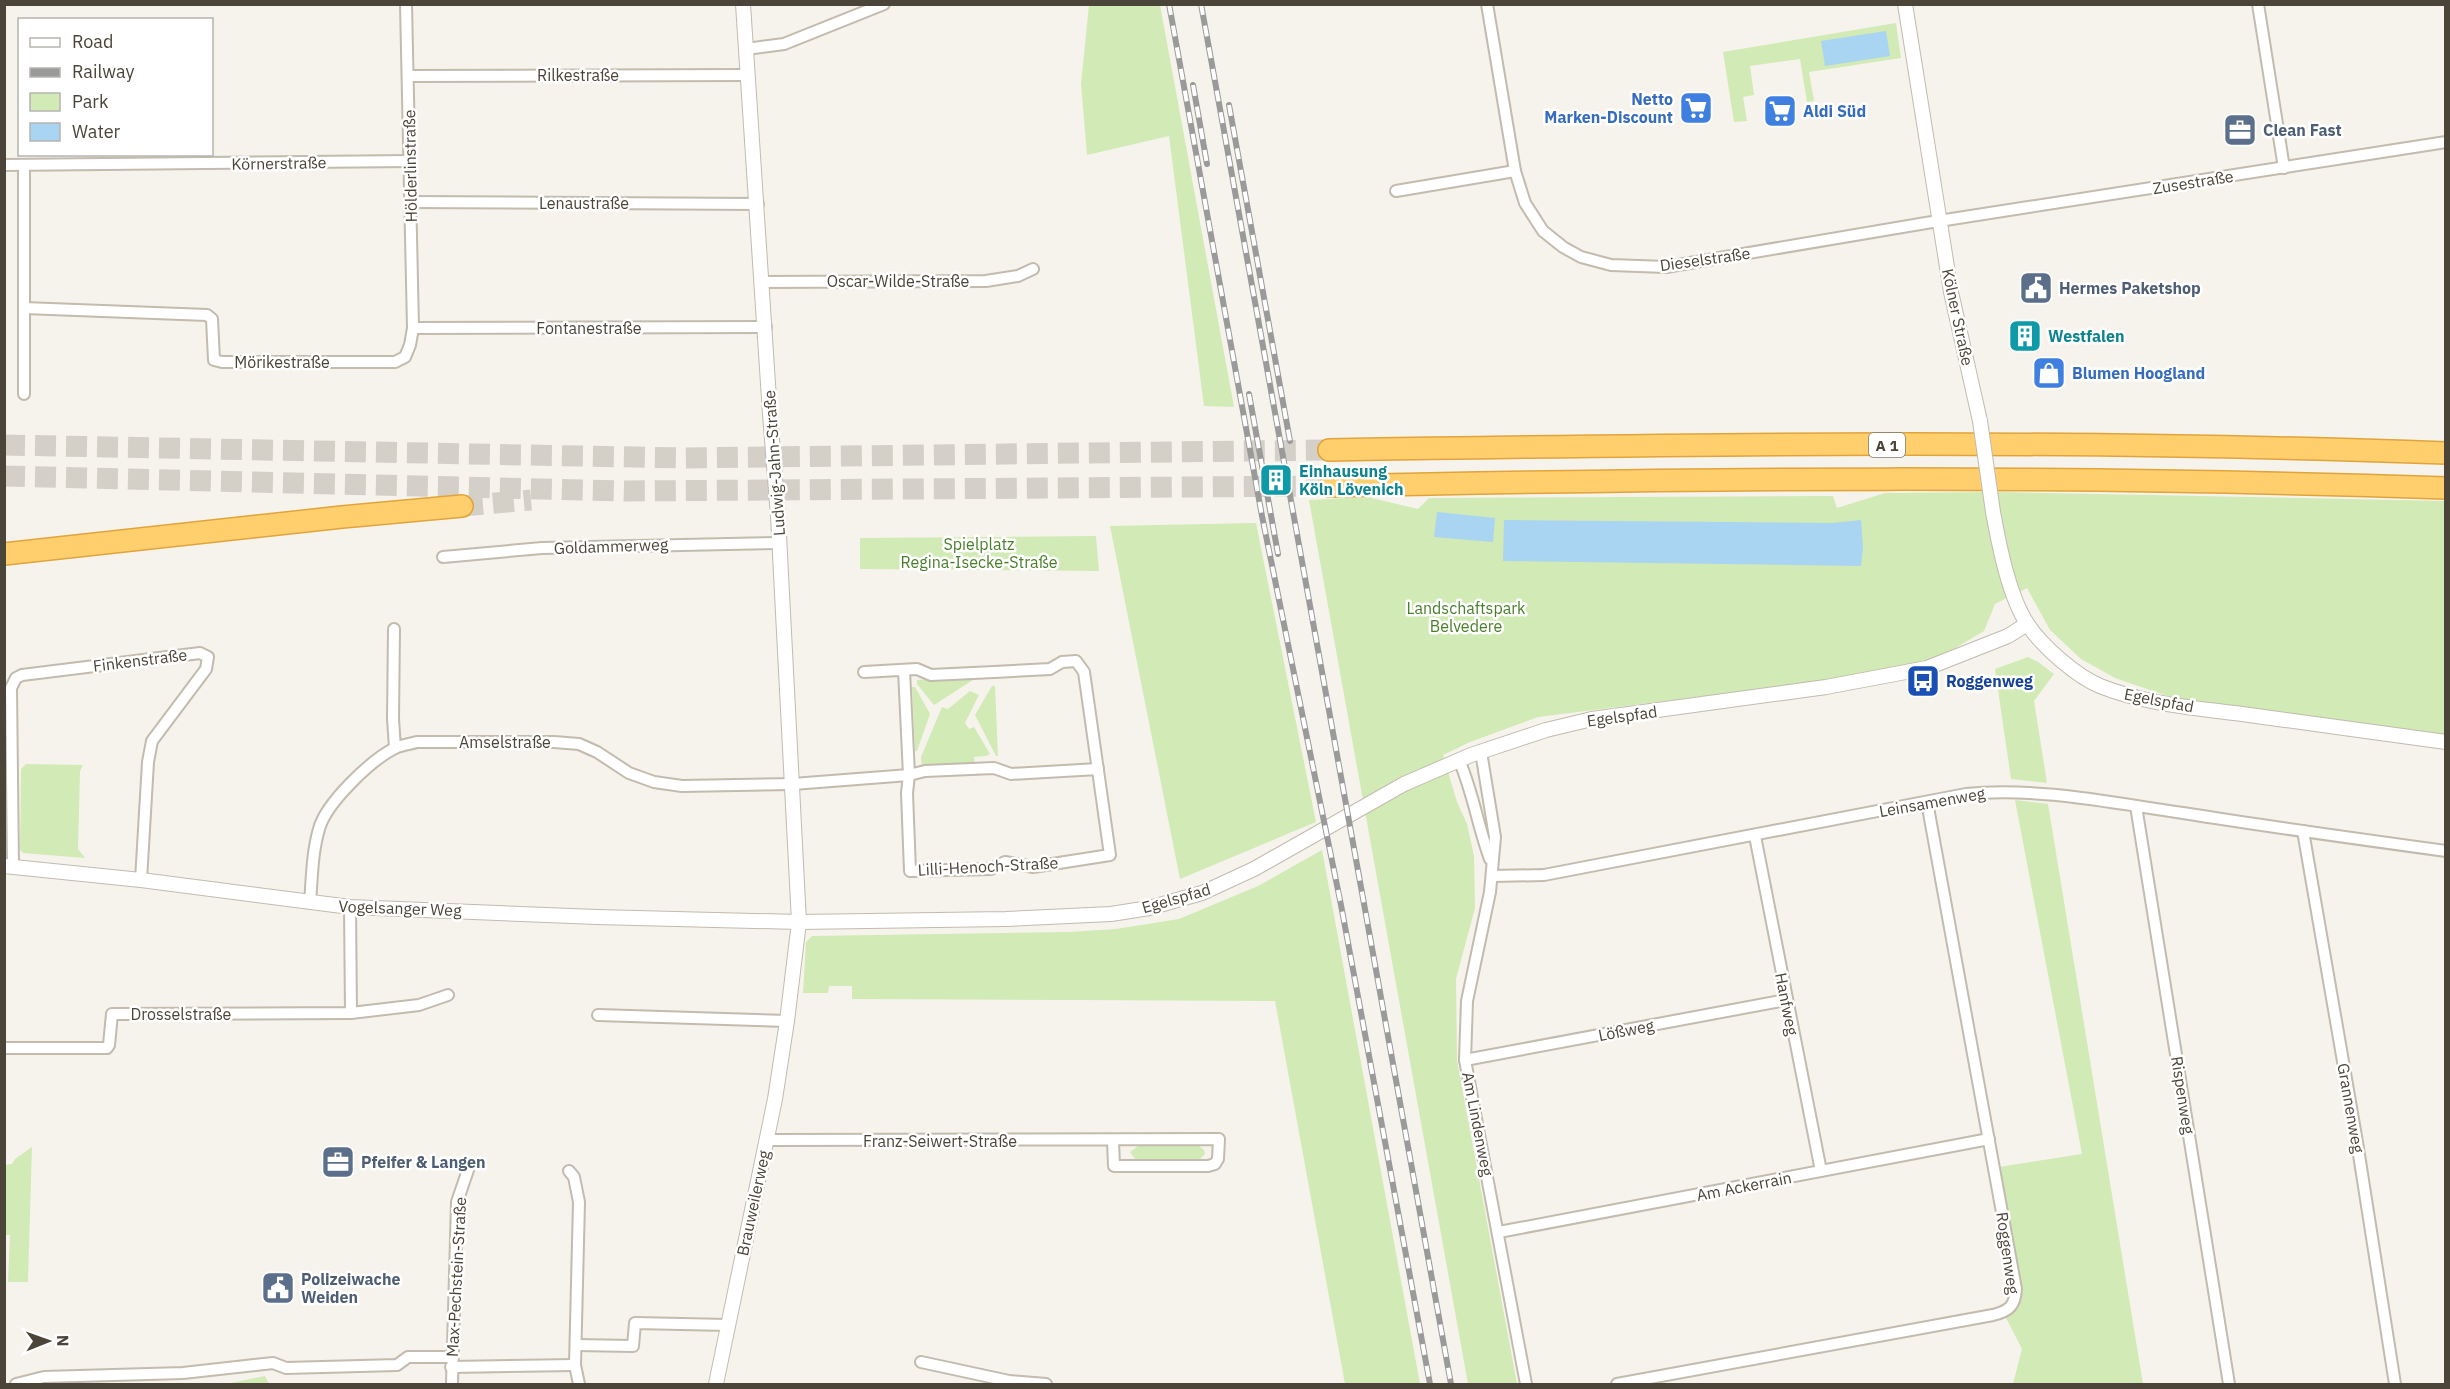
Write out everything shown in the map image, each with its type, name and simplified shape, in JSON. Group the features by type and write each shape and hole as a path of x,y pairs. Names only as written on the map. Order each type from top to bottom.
{"highway":[{"name":"A 1","path":"1329,450 1687,444 2345,449 2445,453"},
{"name":"A 1","path":"1330,486 1685,479 2013,479 2445,488"},
{"path":"4,555 342,517 462,506"}],"street":[{"name":"Hölderlinstraße","path":"406,4 413,328"},
{"name":"Ludwig-Jahn-Straße","path":"743,4 779,543 798,922"},
{"path":"746,50 784,44 884,4"},
{"name":"Dieselstraße","path":"1487,4 1515,171 1525,203 1543,231 1563,247 1581,257 1611,265 1666,267 1940,221"},
{"name":"Kölner Straße","path":"1905,4 1951,292 1980,421 1998,543 2009,581 2027,624"},
{"path":"2258,4 2284,168"},
{"name":"Rilkestraße","path":"408,76 747,75"},
{"name":"Zusestraße","path":"1940,221 2445,142"},
{"name":"Körnerstraße","path":"4,165 410,161"},
{"path":"24,165 24,394"},
{"path":"1396,191 1515,171"},
{"name":"Lenaustraße","path":"410,202 758,204"},
{"name":"Oscar-Wilde-Straße","path":"762,282 986,281 1018,276 1033,269"},
{"name":"Mörikestraße","path":"24,308 207,315 212,319 214,360 222,362 395,362 408,353 413,328"},
{"name":"Fontanestraße","path":"413,328 766,327"},
{"name":"Goldammerweg","path":"443,557 542,548 779,543"},
{"name":"Egelspfad","path":"798,922 1078,916 1111,914 1179,900 1228,882 1404,784 1459,760 1546,730 1592,719 1826,687 1927,669 2008,636 2027,624 2046,646 2082,677 2124,695 2149,701 2445,742"},
{"path":"394,629 393,719 396,748"},
{"name":"Finkenstraße","path":"9,865 11,688 16,678 22,675 201,653 207,657 206,669 152,741 148,762 141,880"},
{"path":"864,672 917,669 931,675 981,673 1050,669 1062,662 1076,662 1084,672 1098,769"},
{"path":"904,670 909,776"},
{"name":"Amselstraße","path":"310,903 319,826 335,801 356,778 396,748 417,742 579,744 597,752 629,773 654,782 682,786 792,784 909,776 925,771 994,768 1011,774 1098,769"},
{"name":"Am Lindenweg","path":"1481,752 1495,837 1492,876 1467,1001 1465,1060 1526,1384"},
{"name":"Am Lindenweg","path":"1459,760 1468,781 1483,841 1492,862"},
{"name":"Lilli-Henoch-Straße","path":"909,776 907,793 910,871 991,869 1005,862 1033,867 1110,855 1098,769"},
{"name":"Leinsamenweg","path":"1492,876 1544,875 1966,794 2019,792 2136,806 2445,851"},
{"name":"Roggenweg","path":"1617,1384 1993,1315 2008,1310 2016,1298 1927,802"},
{"name":"Rispenweg","path":"2136,806 2229,1384"},
{"name":"Grannenweg","path":"2303,831 2357,1142 2395,1384"},
{"name":"Hanfweg","path":"1755,836 1821,1171"},
{"name":"Vogelsanger Weg","path":"9,865 350,907 652,919 798,922"},
{"path":"350,907 351,1013"},
{"name":"Brauweilerweg","path":"717,1384 767,1140 787,1021 798,922"},
{"name":"Drosselstraße","path":"4,1048 107,1048 112,1014 351,1013 419,1005 447,995"},
{"name":"Lößweg","path":"1465,1060 1786,1000"},
{"path":"598,1015 787,1021"},
{"name":"Franz-Seiwert-Straße","path":"767,1140 1219,1139 1218,1159 1215,1164 1208,1166 1114,1166 1113,1141"},
{"name":"Am Ackerrain","path":"1499,1232 1989,1139"},
{"name":"Max-Pechstein-Straße","path":"452,1384 458,1202 468,1170"},
{"path":"569,1171 574,1177 579,1202 575,1365 579,1384"},
{"path":"576,1345 633,1346 635,1323 728,1325"},
{"path":"16,1384 44,1377 213,1372 273,1363 286,1368 397,1365 408,1357 452,1362 575,1365"},
{"path":"921,1362 1009,1383 1046,1384"},
{"path":"32,1384 44,1377"}],"green space":[{"path":"1089,5 1160,5 1234,407 1204,406 1169,136 1087,155 1081,84"},
{"path":"1896,23 1901,58 1809,72 1814,101 1807,102 1800,59 1750,66 1754,95 1743,97 1747,121 1734,122 1723,52"},
{"name":"Landschaftspark Belvedere","path":"1999,492 2445,501 2445,735 2176,699 2115,678 2081,659 2050,630 2027,588 1995,604 1984,631 1942,656 1878,674 1538,717 1470,742 1443,755 1457,802 1467,824 1474,856 1475,908 1456,979 1457,1060 1517,1384 1468,1384 1309,500 1367,497 1418,509 1429,498 1833,496 1837,508 1885,493"},
{"path":"1256,523 1316,822 1180,879 1110,526"},
{"name":"Spielplatz Regina-Isecke-Straße","path":"1096,536 1099,571 860,569 860,538"},
{"path":"2028,657 2054,674 2034,701 2047,783 2011,779 1995,669"},
{"path":"979,676 934,705 917,684 917,680"},
{"path":"992,686 995,686 998,756 975,715"},
{"path":"912,687 915,687 930,714 917,751 915,751"},
{"path":"970,691 979,695 965,723 969,729 974,727 990,754 974,757 975,765 922,767 921,757 942,707 948,709"},
{"path":"26,764 83,765 80,771 78,849 85,858 23,853 20,850 21,769"},
{"path":"2015,800 2048,804 2143,1384 2013,1384 2022,1349 2005,1316 2015,1309 2020,1291 1999,1167 2082,1154"},
{"path":"1322,850 1420,1384 1345,1384 1275,1001 852,999 852,986 829,986 828,993 803,993 806,942 812,936 1068,932 1116,929 1179,919 1258,886"},
{"path":"1138,1146 1199,1146 1205,1154 1200,1159 1135,1159 1130,1152"},
{"path":"32,1147 28,1282 8,1282 10,1235 5,1235 5,1165 12,1164 15,1159"},
{"path":"265,1376 269,1384 226,1384"}],"water":[{"path":"1886,31 1890,56 1825,66 1821,41"},
{"path":"1437,512 1495,518 1493,542 1434,537"},
{"path":"1504,520 1833,523 1861,520 1863,548 1861,566 1503,561"}],"tunnel":[{"path":"4,445 684,458 1329,450"},
{"path":"4,476 627,491 1330,486"},
{"path":"462,506 531,500"}],"railway":[{"path":"1169,4 1262,516 1341,905 1430,1384"},
{"path":"1201,4 1451,1384"},
{"path":"1193,85 1207,164"},
{"path":"1229,105 1290,441"},
{"path":"1249,394 1278,554"}],"place":[{"name":"Netto Marken-Discount","path":"1696,108"},
{"name":"Aldi Süd","path":"1780,111"},
{"name":"Clean Fast","path":"2240,130"},
{"name":"Hermes Paketshop","path":"2036,288"},
{"name":"Westfalen","path":"2025,336"},
{"name":"Blumen Hoogland","path":"2049,373"},
{"name":"Einhausung Köln Lövenich","path":"1276,480"},
{"name":"Roggenweg","path":"1923,681"},
{"name":"Pfeifer & Langen","path":"338,1162"},
{"name":"Polizeiwache Weiden","path":"278,1288"}]}
